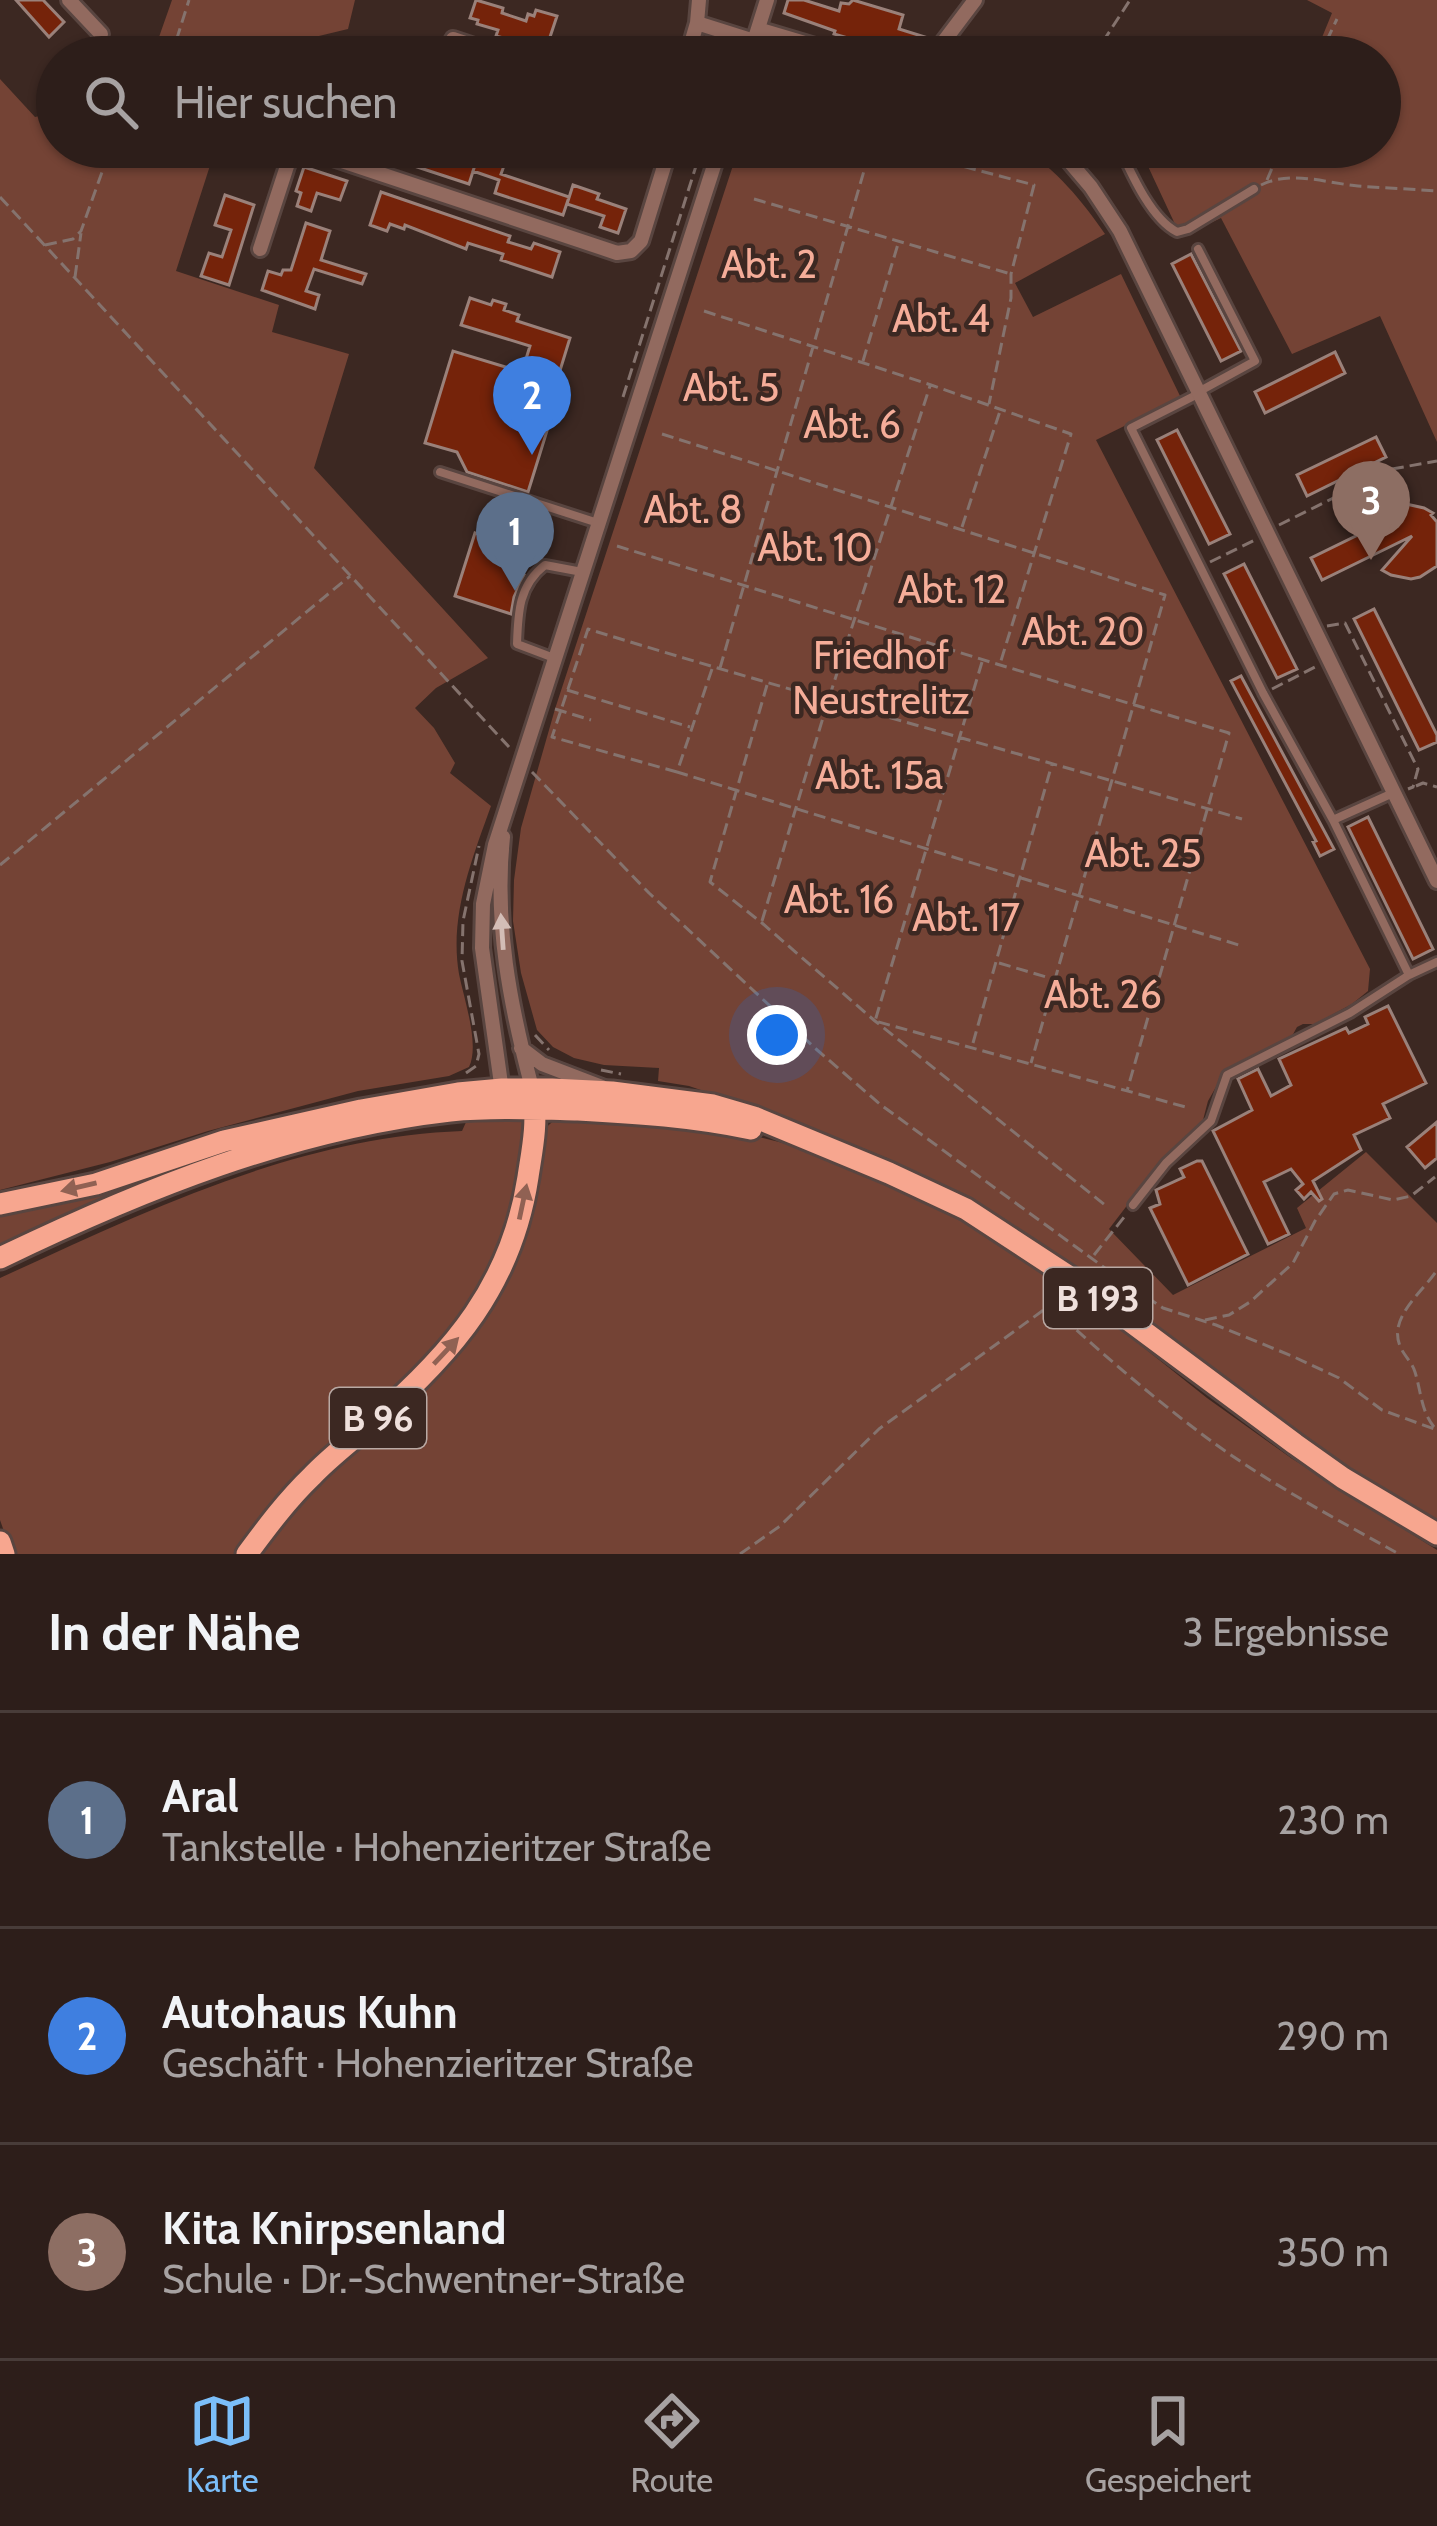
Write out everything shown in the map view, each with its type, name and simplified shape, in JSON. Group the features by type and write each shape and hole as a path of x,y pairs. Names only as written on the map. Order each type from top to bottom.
{"main road":[{"name":"B 193","path":"534,1099 612,1092 713,1105 754,1117 966,1209 1076,1281 1250,1414 1343,1478 1437,1534"},
{"path":"0,1204 96,1184 224,1141 310,1122 458,1093 534,1099"},
{"path":"127,1198 295,1141 503,1099"},
{"name":"B 193","path":"534,1099 726,1124 810,1141"},
{"name":"B 96","path":"247,1554 287,1501 410,1389 481,1308 500,1274 523,1208 535,1127 534,1099"},
{"path":"0,1258 161,1180 310,1122"},
{"path":"0,1542 4,1554"}],"street":[{"path":"69,0 101,34"},
{"path":"693,36 699,0"},
{"path":"756,35 767,0"},
{"path":"948,36 975,0"},
{"path":"697,23 760,36"},
{"path":"260,249 286,168"},
{"path":"363,168 626,253 641,241 664,168"},
{"path":"534,1099 501,937 503,839 532,764 556,659 713,168"},
{"path":"1074,168 1108,210 1329,660 1400,792 1437,881"},
{"path":"503,1099 485,984 483,904 495,845 532,764"},
{"path":"521,1048 542,1064 612,1092"}],"lane":[{"path":"1131,168 1155,211 1177,232 1254,189"},
{"path":"1198,249 1255,361 1131,428 1409,975"},
{"path":"440,472 599,523"},
{"path":"556,659 517,644 518,617 530,577 545,565 584,572"},
{"path":"1333,820 1400,792"},
{"path":"1133,1205 1166,1163 1211,1120 1227,1076 1437,962"}],"path":[{"path":"178,36 189,0"},
{"path":"1107,36 1130,0"},
{"path":"1329,36 1337,19"},
{"path":"75,278 81,231 104,168"},
{"path":"677,772 744,585 865,168"},
{"path":"976,168 1034,185 1011,274 1011,298 989,405"},
{"path":"1266,182 1272,168"},
{"path":"1254,189 1297,177 1437,190"},
{"path":"0,197 649,893 815,1049 881,1105 1163,1308 1292,1356 1339,1378 1382,1409 1437,1430"},
{"path":"754,199 1011,274"},
{"path":"45,245 73,238 81,231"},
{"path":"862,363 899,240"},
{"path":"704,311 1071,434 1000,665"},
{"path":"762,922 931,385"},
{"path":"961,529 1000,410"},
{"path":"662,434 1165,595 1030,1063"},
{"path":"1200,567 1392,470 1437,461"},
{"path":"617,546 1229,733 1127,1091"},
{"path":"0,866 351,575"},
{"path":"544,742 584,619"},
{"path":"1326,627 1346,623 1418,769 1413,787"},
{"path":"1242,819 588,629 551,737 1242,946"},
{"path":"875,1021 983,660"},
{"path":"1263,693 1329,660"},
{"path":"767,684 710,882 1105,1205"},
{"path":"567,690 692,728"},
{"path":"558,710 591,720"},
{"path":"972,1046 1052,762"},
{"path":"1400,792 1423,782 1437,787"},
{"path":"996,962 1054,980"},
{"path":"875,1021 1189,1108"},
{"path":"533,1033 551,1053"},
{"path":"1197,1321 1229,1316 1294,1263 1334,1194 1348,1190 1393,1200 1411,1196 1435,1177"},
{"path":"1092,1257 1133,1205"},
{"path":"1437,1270 1409,1305 1398,1338 1413,1366 1428,1420 1437,1430"},
{"path":"740,1554 780,1526 879,1429 1061,1298"},
{"path":"1050,1306 1098,1351 1210,1440 1399,1554"}],"green space":[{"path":"172,0 355,0 348,29 319,36 159,36"},
{"path":"1307,0 1437,0 1437,442 1380,316 1292,354 1221,218 1181,237 1149,168 1401,168 1401,36 1323,36 1332,13"},
{"path":"0,79 36,117 36,168 209,168 176,271 279,305 272,332 349,354 314,468 488,658 436,688 415,708 434,728 455,763 450,773 491,806 464,888 457,931 459,974 472,1034 469,1067 449,1076 358,1091 0,1190"},
{"name":"Friedhof Neustrelitz","path":"732,168 1048,168 1068,186 1105,234 1015,283 1033,317 1121,274 1181,398 1096,440 1370,969 1368,991 1352,1004 1315,1024 1297,1027 1291,1038 1224,1073 1203,1120 1109,1229 1173,1295 1306,1228 1297,1208 1366,1152 1437,1223 1437,1525 1298,1439 1051,1254 952,1190 810,1127 689,1086 658,1081 659,1068 604,1065 553,1047 537,1030 513,921 521,828 555,709"},
{"path":"566,1117 740,1133 822,1155 901,1188 1048,1273 1054,1294 1064,1301 1080,1297 1207,1398 1437,1554 258,1554 309,1490 432,1379 486,1317 516,1252 542,1135 551,1123"},
{"path":"522,1118 527,1134 508,1236 472,1310 241,1554 12,1554 0,1520 0,1278 167,1204 282,1162 401,1136 462,1131 467,1120"},
{"path":"184,1166 0,1251 0,1213"}],"building":[{"path":"16,0 43,0 64,22 48,36"},
{"path":"476,0 526,21 536,10 557,16 550,36 496,36 498,30 470,18"},
{"path":"788,0 839,11 841,3 853,0 903,15 899,29 922,36 841,36 784,13"},
{"path":"304,168 347,181 340,200 317,193 311,211 297,206 301,193 296,191"},
{"path":"420,168 474,168 469,184"},
{"path":"503,168 501,174 569,197 563,215 495,193 499,180 473,171"},
{"path":"573,185 626,209 618,233 600,227 604,216 567,204"},
{"path":"381,192 510,236 508,242 531,249 534,243 560,252 552,277 501,260 503,254 468,243 466,249 405,225 404,229 390,224 387,231 370,225"},
{"path":"225,195 254,205 229,285 201,276 209,253 222,257 231,230 215,225"},
{"path":"306,223 330,231 321,260 366,274 362,284 314,269 306,291 319,295 315,309 262,290 268,271 281,275 291,270"},
{"path":"1191,254 1241,351 1221,361 1172,264"},
{"path":"470,298 506,304 504,310 519,315 517,321 570,338 528,492 467,472 457,452 425,443 453,351 522,372 530,346 461,325"},
{"path":"1335,352 1345,373 1265,413 1255,392"},
{"path":"1177,430 1230,534 1209,544 1157,440"},
{"path":"1376,437 1386,457 1307,496 1297,475"},
{"path":"1406,504 1433,513 1437,566 1411,579 1382,570 1412,536 1322,580 1311,558 1372,528 1387,510"},
{"path":"475,533 513,545 505,569 524,575 511,614 455,596"},
{"path":"1244,564 1297,669 1277,678 1224,574"},
{"path":"1374,609 1437,735 1437,742 1419,750 1354,619"},
{"path":"1241,676 1334,849 1320,856 1231,681"},
{"path":"1368,817 1433,949 1413,959 1348,827"},
{"path":"1388,1006 1426,1083 1383,1104 1390,1118 1354,1135 1361,1150 1313,1181 1319,1201 1311,1192 1304,1199 1296,1190 1303,1184 1291,1169 1264,1182 1289,1234 1268,1244 1213,1131 1252,1110 1238,1079 1258,1069 1271,1096 1291,1085 1279,1059 1346,1028 1349,1033 1368,1024 1365,1017"},
{"path":"1437,1122 1437,1158 1425,1168 1407,1147"},
{"path":"1202,1161 1248,1254 1188,1285 1150,1208 1160,1204 1156,1190 1184,1177 1180,1169"}],"place":[{"name":"Autohaus Kuhn","path":"532,455"},
{"name":"Kita Knirpsenland","path":"1371,560"},
{"name":"Aral","path":"515,591"}],"park label":[{"name":"Abt. 2","path":"769,264"},
{"name":"Abt. 4","path":"941,318"},
{"name":"Abt. 5","path":"731,387"},
{"name":"Abt. 6","path":"852,424"},
{"name":"Abt. 8","path":"693,509"},
{"name":"Abt. 10","path":"815,547"},
{"name":"Abt. 12","path":"952,589"},
{"name":"Abt. 20","path":"1083,631"},
{"name":"Abt. 15a","path":"879,775"},
{"name":"Abt. 25","path":"1143,853"},
{"name":"Abt. 16","path":"839,899"},
{"name":"Abt. 17","path":"966,917"},
{"name":"Abt. 26","path":"1103,994"}]}
